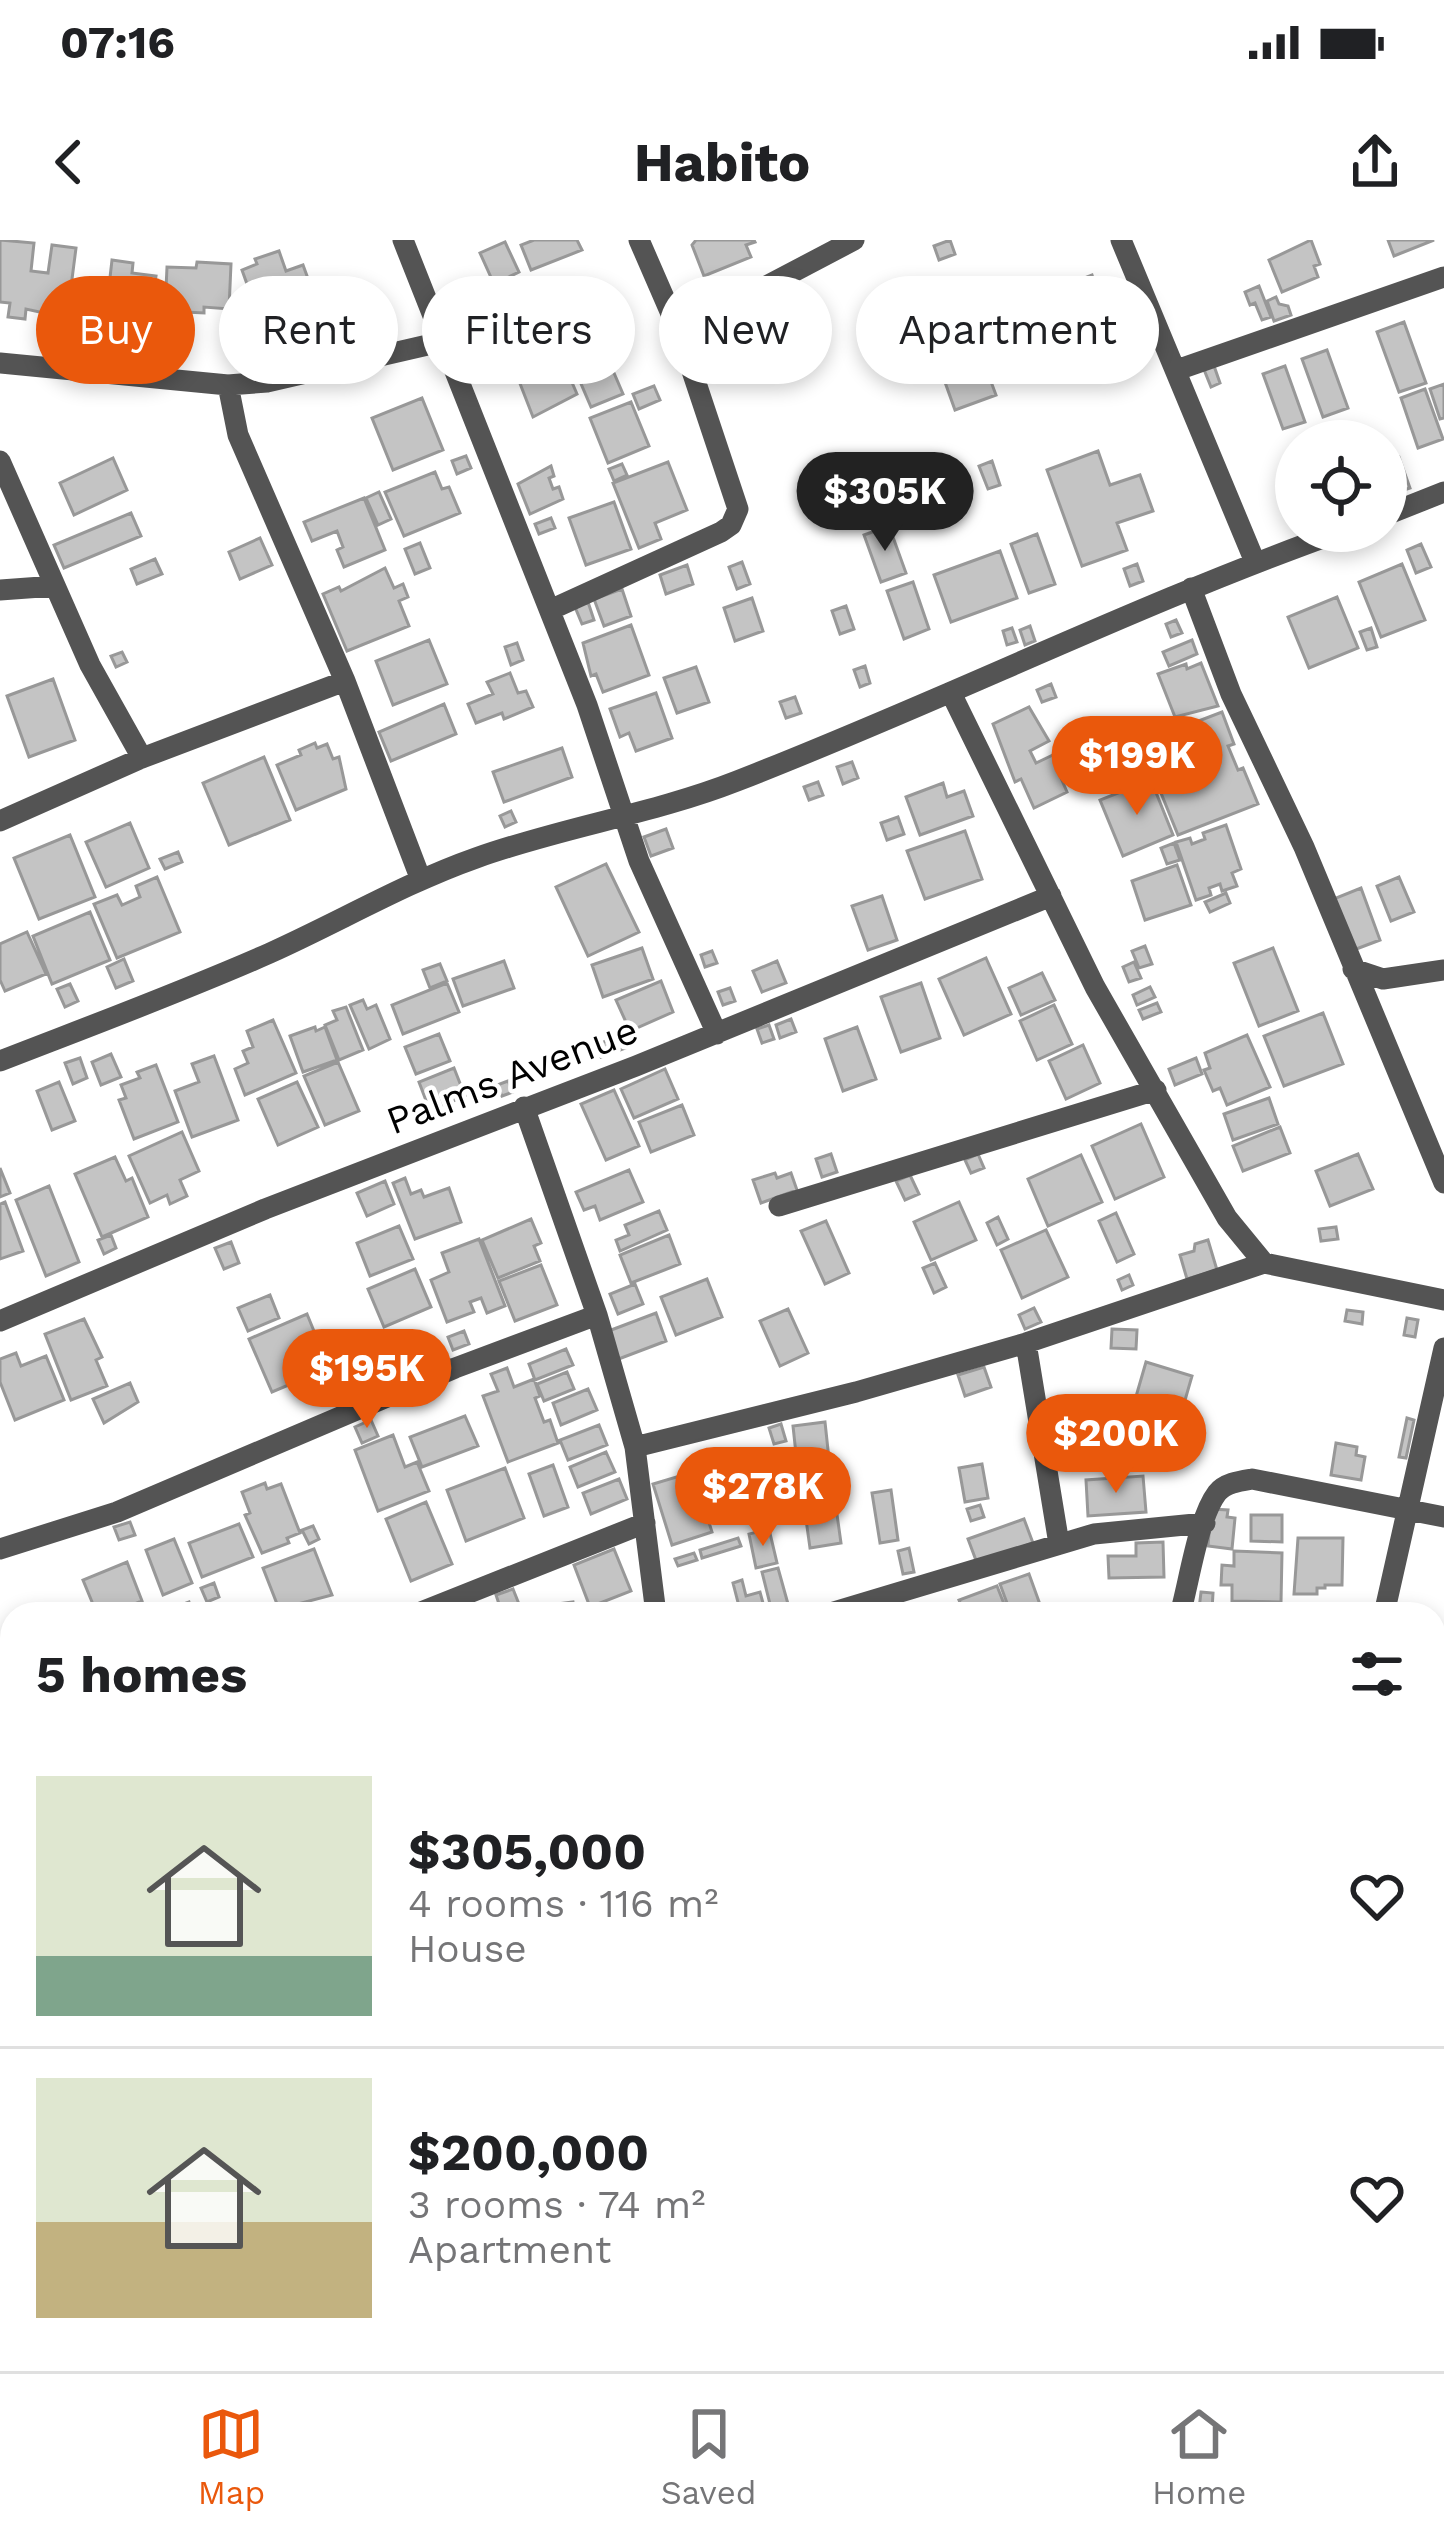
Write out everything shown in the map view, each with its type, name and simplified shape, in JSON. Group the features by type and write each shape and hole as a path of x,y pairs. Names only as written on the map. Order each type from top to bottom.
{"street":[{"path":"403,240 422,286"},
{"path":"639,240 659,286"},
{"path":"786,276 854,240"},
{"path":"1121,240 1255,562"},
{"path":"1177,370 1444,277"},
{"path":"0,363 228,385 267,382 422,346"},
{"path":"462,384 587,705 621,814 717,1034"},
{"path":"550,610 731,525 736,516 733,486 697,384"},
{"path":"228,385 238,435 345,681 421,880"},
{"path":"0,461 90,665 142,758"},
{"path":"1407,506 1444,492"},
{"path":"0,1061 268,954 476,857 735,782 1283,552"},
{"path":"0,590 55,586"},
{"path":"1191,588 1232,694 1304,847 1444,1183"},
{"path":"0,821 142,758 345,681"},
{"path":"951,693 1095,987 1227,1218 1264,1262"},
{"name":"Palms Avenue","path":"0,1321 265,1209 717,1034 1051,896"},
{"path":"1353,969 1383,979 1444,970"},
{"path":"779,1206 1156,1090"},
{"path":"524,1108 597,1315 635,1447 655,1602"},
{"path":"635,1447 856,1392 1026,1343 1264,1262 1444,1300"},
{"path":"0,1549 117,1512 455,1368 597,1315"},
{"path":"1026,1343 1059,1544"},
{"path":"1387,1602 1444,1348"},
{"path":"1183,1602 1217,1492 1234,1481 1252,1479 1444,1516"},
{"path":"446,1602 645,1523"},
{"path":"867,1602 1094,1534 1204,1523"}],"building":[{"path":"0,240 34,243 31,271 48,273 52,245 76,248 72,276 36,276 36,311 26,309 25,319 8,317 10,303 0,302"},
{"path":"534,240 577,240 582,250 531,270 521,245"},
{"path":"696,240 755,242 746,245 751,257 704,276 692,245"},
{"path":"950,240 955,254 939,260 934,246"},
{"path":"1311,240 1320,264 1314,266 1318,277 1282,292 1269,260"},
{"path":"1388,240 1434,240 1394,256"},
{"path":"505,242 519,272 490,276 480,253"},
{"path":"279,251 286,271 303,265 307,276 244,276 242,270 257,264 255,259"},
{"path":"112,260 133,263 132,273 156,276 110,276"},
{"path":"197,262 231,264 230,276 219,276 219,308 204,307 204,313 195,313 195,276 167,276 167,267 196,268"},
{"path":"1259,286 1271,317 1262,320 1245,292"},
{"path":"1276,297 1291,315 1274,321 1267,301"},
{"path":"1404,322 1426,383 1399,392 1377,332"},
{"path":"1327,350 1348,408 1323,417 1302,359"},
{"path":"1213,363 1220,383 1211,387 1203,367"},
{"path":"1285,366 1304,420 1280,420 1263,374"},
{"path":"520,384 573,384 577,394 533,417"},
{"path":"581,384 619,384 623,394 591,407"},
{"path":"946,384 992,384 996,395 955,410"},
{"path":"1444,384 1444,418 1440,419 1430,389"},
{"path":"654,386 660,400 639,409 633,394"},
{"path":"1425,389 1443,439 1418,448 1401,398"},
{"path":"422,398 443,450 393,470 372,418"},
{"path":"631,402 649,446 608,463 590,418"},
{"path":"1098,451 1110,485 1140,475 1153,511 1117,523 1127,550 1082,566 1047,470"},
{"path":"466,456 471,468 457,474 452,461"},
{"path":"113,458 127,490 74,515 60,483"},
{"path":"992,461 1000,485 988,489 979,466"},
{"path":"668,462 687,510 655,523 661,539 639,548 613,483"},
{"path":"622,464 627,475 614,481 609,469"},
{"path":"551,466 553,489 559,487 563,499 530,514 518,484"},
{"path":"435,472 442,489 449,487 460,513 404,536 385,492"},
{"path":"379,492 391,519 378,525 366,498"},
{"path":"364,498 385,550 344,567 337,550 343,547 337,531 312,541 304,522"},
{"path":"614,502 631,549 586,565 569,518"},
{"path":"131,513 141,536 64,568 54,545"},
{"path":"551,518 555,528 539,534 535,524"},
{"path":"889,526 906,573 881,582 864,535"},
{"path":"1037,534 1055,584 1029,593 1011,544"},
{"path":"260,538 272,565 240,579 229,552"},
{"path":"420,543 430,568 415,574 405,549"},
{"path":"1421,544 1431,567 1416,573 1407,550"},
{"path":"1000,551 1017,598 951,622 934,575"},
{"path":"155,559 162,574 137,584 131,569"},
{"path":"742,562 750,584 737,589 729,567"},
{"path":"1137,564 1143,581 1130,586 1124,569"},
{"path":"1402,564 1425,620 1381,637 1359,582"},
{"path":"687,565 693,584 666,594 660,575"},
{"path":"385,568 394,588 403,584 408,597 399,601 409,626 347,651 323,594 339,587 341,591"},
{"path":"913,582 929,629 904,639 887,591"},
{"path":"622,589 631,616 604,626 594,599"},
{"path":"1337,597 1358,648 1309,668 1288,617"},
{"path":"752,598 763,631 735,641 724,608"},
{"path":"588,602 594,620 582,624 575,607"},
{"path":"846,606 854,629 840,634 832,611"},
{"path":"1176,620 1182,633 1171,637 1166,624"},
{"path":"631,625 649,675 603,692 596,674 591,676 583,643"},
{"path":"1030,626 1035,641 1025,645 1020,630"},
{"path":"1012,628 1017,642 1007,645 1003,631"},
{"path":"1371,628 1377,647 1367,650 1360,632"},
{"path":"429,640 447,684 393,705 376,661"},
{"path":"1192,640 1197,654 1169,666 1163,652"},
{"path":"517,643 523,660 511,665 505,647"},
{"path":"122,652 127,662 116,667 111,656"},
{"path":"1201,663 1218,706 1175,717 1158,674"},
{"path":"865,666 870,683 860,687 854,670"},
{"path":"696,667 709,702 677,713 664,678"},
{"path":"510,673 518,693 526,691 533,707 504,719 502,713 476,723 468,704 493,694 487,682"},
{"path":"53,679 75,740 29,757 7,696"},
{"path":"1051,684 1056,697 1042,702 1037,690"},
{"path":"656,693 672,738 636,751 629,733 620,737 610,709"},
{"path":"795,697 801,713 786,718 780,702"},
{"path":"444,704 456,734 391,761 379,732"},
{"path":"1029,707 1049,741 1030,751 1036,763 1055,754 1067,792 1034,808 1021,779 1015,782 993,724"},
{"path":"1222,712 1234,744 1228,746 1258,804 1178,835 1161,793 1178,786 1159,736"},
{"path":"1124,735 1127,742 1138,738 1144,753 1122,762 1113,740"},
{"path":"315,743 317,748 327,744 333,759 339,757 346,789 296,810 277,765"},
{"path":"562,748 572,777 504,802 493,772"},
{"path":"264,757 290,820 229,845 203,783"},
{"path":"852,762 858,778 843,784 837,767"},
{"path":"1151,780 1173,835 1123,856 1100,800"},
{"path":"818,782 823,795 809,800 804,787"},
{"path":"943,783 947,797 964,791 973,816 920,835 906,797"},
{"path":"511,811 516,822 505,827 500,816"},
{"path":"898,817 904,834 887,840 881,823"},
{"path":"130,823 149,868 106,887 86,842"},
{"path":"1226,825 1241,869 1232,873 1237,886 1222,891 1220,884 1209,888 1211,895 1196,900 1176,842 1190,838 1192,844 1205,839 1203,833"},
{"path":"666,829 673,848 651,856 644,837"},
{"path":"965,831 982,879 925,899 907,851"},
{"path":"70,835 95,897 39,919 14,858"},
{"path":"1174,843 1180,860 1167,864 1161,848"},
{"path":"178,852 182,862 165,869 160,859"},
{"path":"606,864 639,932 588,956 556,887"},
{"path":"1177,865 1191,905 1145,920 1132,881"},
{"path":"157,877 180,932 117,958 94,904 117,895 122,905 140,897 136,886"},
{"path":"1399,877 1414,912 1391,921 1377,886"},
{"path":"1361,888 1380,940 1351,951 1331,900"},
{"path":"1226,893 1230,903 1210,912 1205,902"},
{"path":"882,896 897,940 868,950 852,906"},
{"path":"90,912 110,960 52,984 33,936"},
{"path":"27,932 46,974 5,991 0,980 0,944"},
{"path":"1145,946 1152,964 1139,968 1132,951"},
{"path":"642,948 653,979 603,997 592,965"},
{"path":"1273,948 1298,1011 1259,1026 1234,963"},
{"path":"712,951 717,963 705,967 701,955"},
{"path":"986,958 1011,1014 964,1035 939,979"},
{"path":"124,959 133,981 116,988 107,967"},
{"path":"504,961 514,988 463,1006 453,979"},
{"path":"777,961 786,983 762,992 753,971"},
{"path":"1134,962 1141,978 1129,982 1123,967"},
{"path":"440,964 447,981 430,988 423,970"},
{"path":"1042,973 1055,1000 1021,1015 1009,988"},
{"path":"661,981 673,1012 630,1031 616,1000"},
{"path":"447,983 459,1012 403,1034 392,1005"},
{"path":"921,983 940,1038 901,1052 881,997"},
{"path":"70,984 78,1001 65,1007 57,989"},
{"path":"1150,987 1155,997 1137,1005 1133,995"},
{"path":"730,988 735,1001 723,1005 718,992"},
{"path":"363,1000 367,1009 376,1005 390,1039 369,1049 350,1005"},
{"path":"1157,1003 1161,1012 1143,1019 1139,1010"},
{"path":"1054,1005 1072,1044 1037,1060 1020,1021"},
{"path":"346,1007 363,1050 339,1060 325,1025 337,1020 333,1011"},
{"path":"1323,1013 1343,1064 1284,1086 1264,1036"},
{"path":"791,1019 796,1032 780,1038 776,1025"},
{"path":"273,1020 296,1073 245,1095 235,1069 248,1063 243,1051 253,1047 247,1031"},
{"path":"769,1025 774,1039 762,1043 757,1029"},
{"path":"315,1027 316,1031 325,1027 337,1060 303,1072 290,1036"},
{"path":"857,1027 876,1079 843,1091 825,1039"},
{"path":"439,1034 450,1061 416,1074 405,1047"},
{"path":"623,1034 628,1047 601,1057 596,1045"},
{"path":"1247,1035 1270,1087 1227,1105 1220,1088 1213,1091 1204,1070 1210,1068 1205,1053"},
{"path":"1083,1045 1100,1083 1066,1099 1049,1061"},
{"path":"111,1054 121,1077 101,1085 92,1062"},
{"path":"214,1056 238,1120 192,1137 175,1091 199,1082 192,1064"},
{"path":"80,1058 87,1078 73,1084 65,1063"},
{"path":"1196,1058 1202,1074 1175,1085 1169,1069"},
{"path":"338,1062 359,1111 325,1125 304,1076"},
{"path":"156,1065 178,1122 134,1139 119,1100 126,1098 121,1085"},
{"path":"454,1068 465,1096 430,1111 419,1082"},
{"path":"665,1069 678,1099 634,1118 621,1089"},
{"path":"508,1081 513,1092 502,1096 497,1085"},
{"path":"59,1082 75,1121 52,1130 37,1091"},
{"path":"297,1082 318,1127 278,1145 258,1099"},
{"path":"614,1090 639,1146 606,1160 581,1104"},
{"path":"1269,1098 1278,1124 1233,1140 1224,1114"},
{"path":"682,1105 694,1135 651,1152 639,1122"},
{"path":"1141,1124 1164,1177 1115,1199 1092,1146"},
{"path":"1280,1127 1290,1153 1243,1171 1233,1146"},
{"path":"182,1132 199,1171 180,1180 187,1196 170,1204 167,1195 150,1203 129,1156"},
{"path":"831,1154 837,1172 822,1177 816,1159"},
{"path":"978,1154 984,1168 971,1173 965,1160"},
{"path":"1358,1154 1373,1189 1330,1206 1316,1171"},
{"path":"1081,1155 1102,1202 1048,1226 1028,1179"},
{"path":"115,1157 126,1181 132,1178 148,1217 102,1237 75,1174"},
{"path":"0,1168 10,1193 0,1197"},
{"path":"629,1170 643,1202 600,1220 595,1206 584,1210 576,1192"},
{"path":"775,1173 777,1178 791,1173 797,1190 761,1203 753,1180"},
{"path":"910,1175 919,1194 905,1200 896,1181"},
{"path":"405,1178 411,1194 421,1190 424,1197 449,1188 461,1222 415,1239 393,1183"},
{"path":"385,1181 394,1204 367,1216 357,1193"},
{"path":"49,1186 79,1262 46,1276 16,1200"},
{"path":"5,1202 23,1251 0,1259 0,1204"},
{"path":"959,1202 976,1240 931,1260 914,1222"},
{"path":"659,1211 667,1230 620,1251 616,1240 629,1235 625,1225"},
{"path":"1116,1213 1134,1254 1117,1262 1099,1221"},
{"path":"998,1217 1008,1239 997,1245 987,1223"},
{"path":"531,1219 541,1243 534,1246 540,1261 498,1278 482,1240"},
{"path":"826,1221 849,1273 825,1284 801,1231"},
{"path":"399,1226 413,1259 370,1276 357,1243"},
{"path":"1336,1227 1338,1239 1321,1241 1319,1229"},
{"path":"1046,1230 1068,1277 1022,1298 1001,1250"},
{"path":"111,1235 116,1248 104,1254 98,1240"},
{"path":"669,1235 680,1264 631,1283 620,1255"},
{"path":"479,1239 505,1306 487,1313 481,1298 470,1302 474,1312 447,1322 431,1280 449,1272 442,1253"},
{"path":"1208,1240 1217,1270 1187,1279 1180,1255"},
{"path":"231,1242 239,1263 224,1269 215,1248"},
{"path":"935,1263 946,1287 934,1293 923,1268"},
{"path":"541,1265 557,1305 515,1321 499,1281"},
{"path":"415,1269 431,1307 384,1327 368,1289"},
{"path":"1129,1275 1133,1285 1122,1290 1118,1280"},
{"path":"707,1279 722,1317 676,1335 661,1297"},
{"path":"635,1284 643,1304 618,1314 610,1294"},
{"path":"270,1295 279,1318 248,1331 238,1308"},
{"path":"1034,1308 1041,1322 1025,1329 1019,1315"},
{"path":"788,1309 808,1353 780,1366 760,1321"},
{"path":"1347,1310 1363,1312 1362,1324 1345,1321"},
{"path":"656,1313 666,1341 616,1360 606,1332"},
{"path":"307,1314 329,1368 272,1392 249,1339"},
{"path":"1407,1318 1418,1320 1415,1337 1404,1335"},
{"path":"84,1319 102,1357 96,1360 107,1386 71,1400 45,1334"},
{"path":"1112,1329 1137,1330 1136,1349 1111,1348"},
{"path":"464,1331 469,1344 453,1350 448,1337"},
{"path":"566,1349 573,1365 535,1380 529,1364"},
{"path":"404,1352 409,1365 391,1372 386,1359"},
{"path":"16,1353 21,1366 46,1356 64,1400 15,1420 0,1382 0,1359"},
{"path":"1146,1362 1192,1376 1181,1414 1135,1400"},
{"path":"984,1367 991,1387 965,1396 958,1375"},
{"path":"507,1368 514,1387 534,1379 544,1422 550,1420 558,1443 508,1462 483,1396 498,1391 491,1374"},
{"path":"567,1372 574,1389 544,1401 537,1384"},
{"path":"130,1383 138,1402 104,1423 93,1399"},
{"path":"588,1389 597,1410 561,1425 553,1403"},
{"path":"1049,1413 1065,1415 1064,1428 1048,1426"},
{"path":"465,1416 478,1446 422,1467 410,1437"},
{"path":"1407,1418 1414,1420 1406,1458 1399,1457"},
{"path":"371,1420 378,1436 362,1443 355,1427"},
{"path":"825,1422 831,1478 799,1482 793,1426"},
{"path":"781,1424 786,1441 774,1444 769,1428"},
{"path":"599,1425 607,1445 568,1460 560,1440"},
{"path":"393,1435 405,1467 417,1462 429,1491 378,1511 355,1450"},
{"path":"1336,1443 1357,1447 1356,1455 1365,1457 1361,1480 1331,1475"},
{"path":"606,1452 615,1472 578,1487 570,1467"},
{"path":"982,1464 988,1498 965,1502 959,1468"},
{"path":"553,1465 568,1507 544,1516 529,1474"},
{"path":"505,1468 524,1518 466,1541 447,1490"},
{"path":"693,1472 712,1532 672,1545 653,1484"},
{"path":"1143,1476 1146,1512 1088,1516 1086,1480"},
{"path":"619,1479 627,1499 591,1514 583,1493"},
{"path":"265,1483 267,1489 281,1484 300,1533 287,1538 289,1543 262,1553 245,1515 250,1513 242,1492"},
{"path":"833,1486 841,1543 810,1548 802,1491"},
{"path":"891,1490 898,1540 880,1543 872,1493"},
{"path":"426,1502 452,1564 411,1581 386,1519"},
{"path":"980,1505 984,1517 971,1521 967,1509"},
{"path":"1211,1509 1228,1510 1227,1517 1235,1518 1232,1549 1208,1546"},
{"path":"1251,1515 1282,1515 1282,1542 1251,1541"},
{"path":"1024,1519 1033,1543 977,1563 968,1539"},
{"path":"130,1522 135,1535 119,1540 114,1527"},
{"path":"239,1524 253,1557 202,1577 189,1543"},
{"path":"313,1526 319,1539 309,1544 302,1530"},
{"path":"769,1529 777,1563 756,1568 749,1534"},
{"path":"738,1538 741,1546 702,1558 700,1550"},
{"path":"1298,1538 1343,1538 1342,1585 1325,1585 1317,1588 1317,1594 1294,1594"},
{"path":"174,1539 192,1583 163,1595 146,1550"},
{"path":"1163,1542 1164,1577 1109,1578 1108,1556 1136,1556 1136,1543"},
{"path":"909,1548 914,1572 903,1574 898,1551"},
{"path":"314,1549 332,1595 306,1602 276,1602 263,1568"},
{"path":"614,1549 631,1591 603,1602 588,1602 574,1565"},
{"path":"1234,1551 1282,1553 1281,1602 1232,1601 1232,1585 1221,1585 1222,1565 1234,1566"},
{"path":"694,1553 697,1560 678,1566 675,1559"},
{"path":"127,1562 142,1601 92,1602 83,1580"},
{"path":"778,1568 787,1602 770,1602 762,1572"},
{"path":"1029,1574 1039,1602 1007,1602 1000,1584"},
{"path":"742,1580 746,1596 760,1592 763,1602 738,1602 733,1583"},
{"path":"214,1583 219,1597 207,1602 201,1588"},
{"path":"997,1586 1003,1602 960,1602"},
{"path":"513,1589 518,1602 498,1602 496,1595"},
{"path":"1201,1592 1213,1593 1212,1602 1200,1602"}]}
